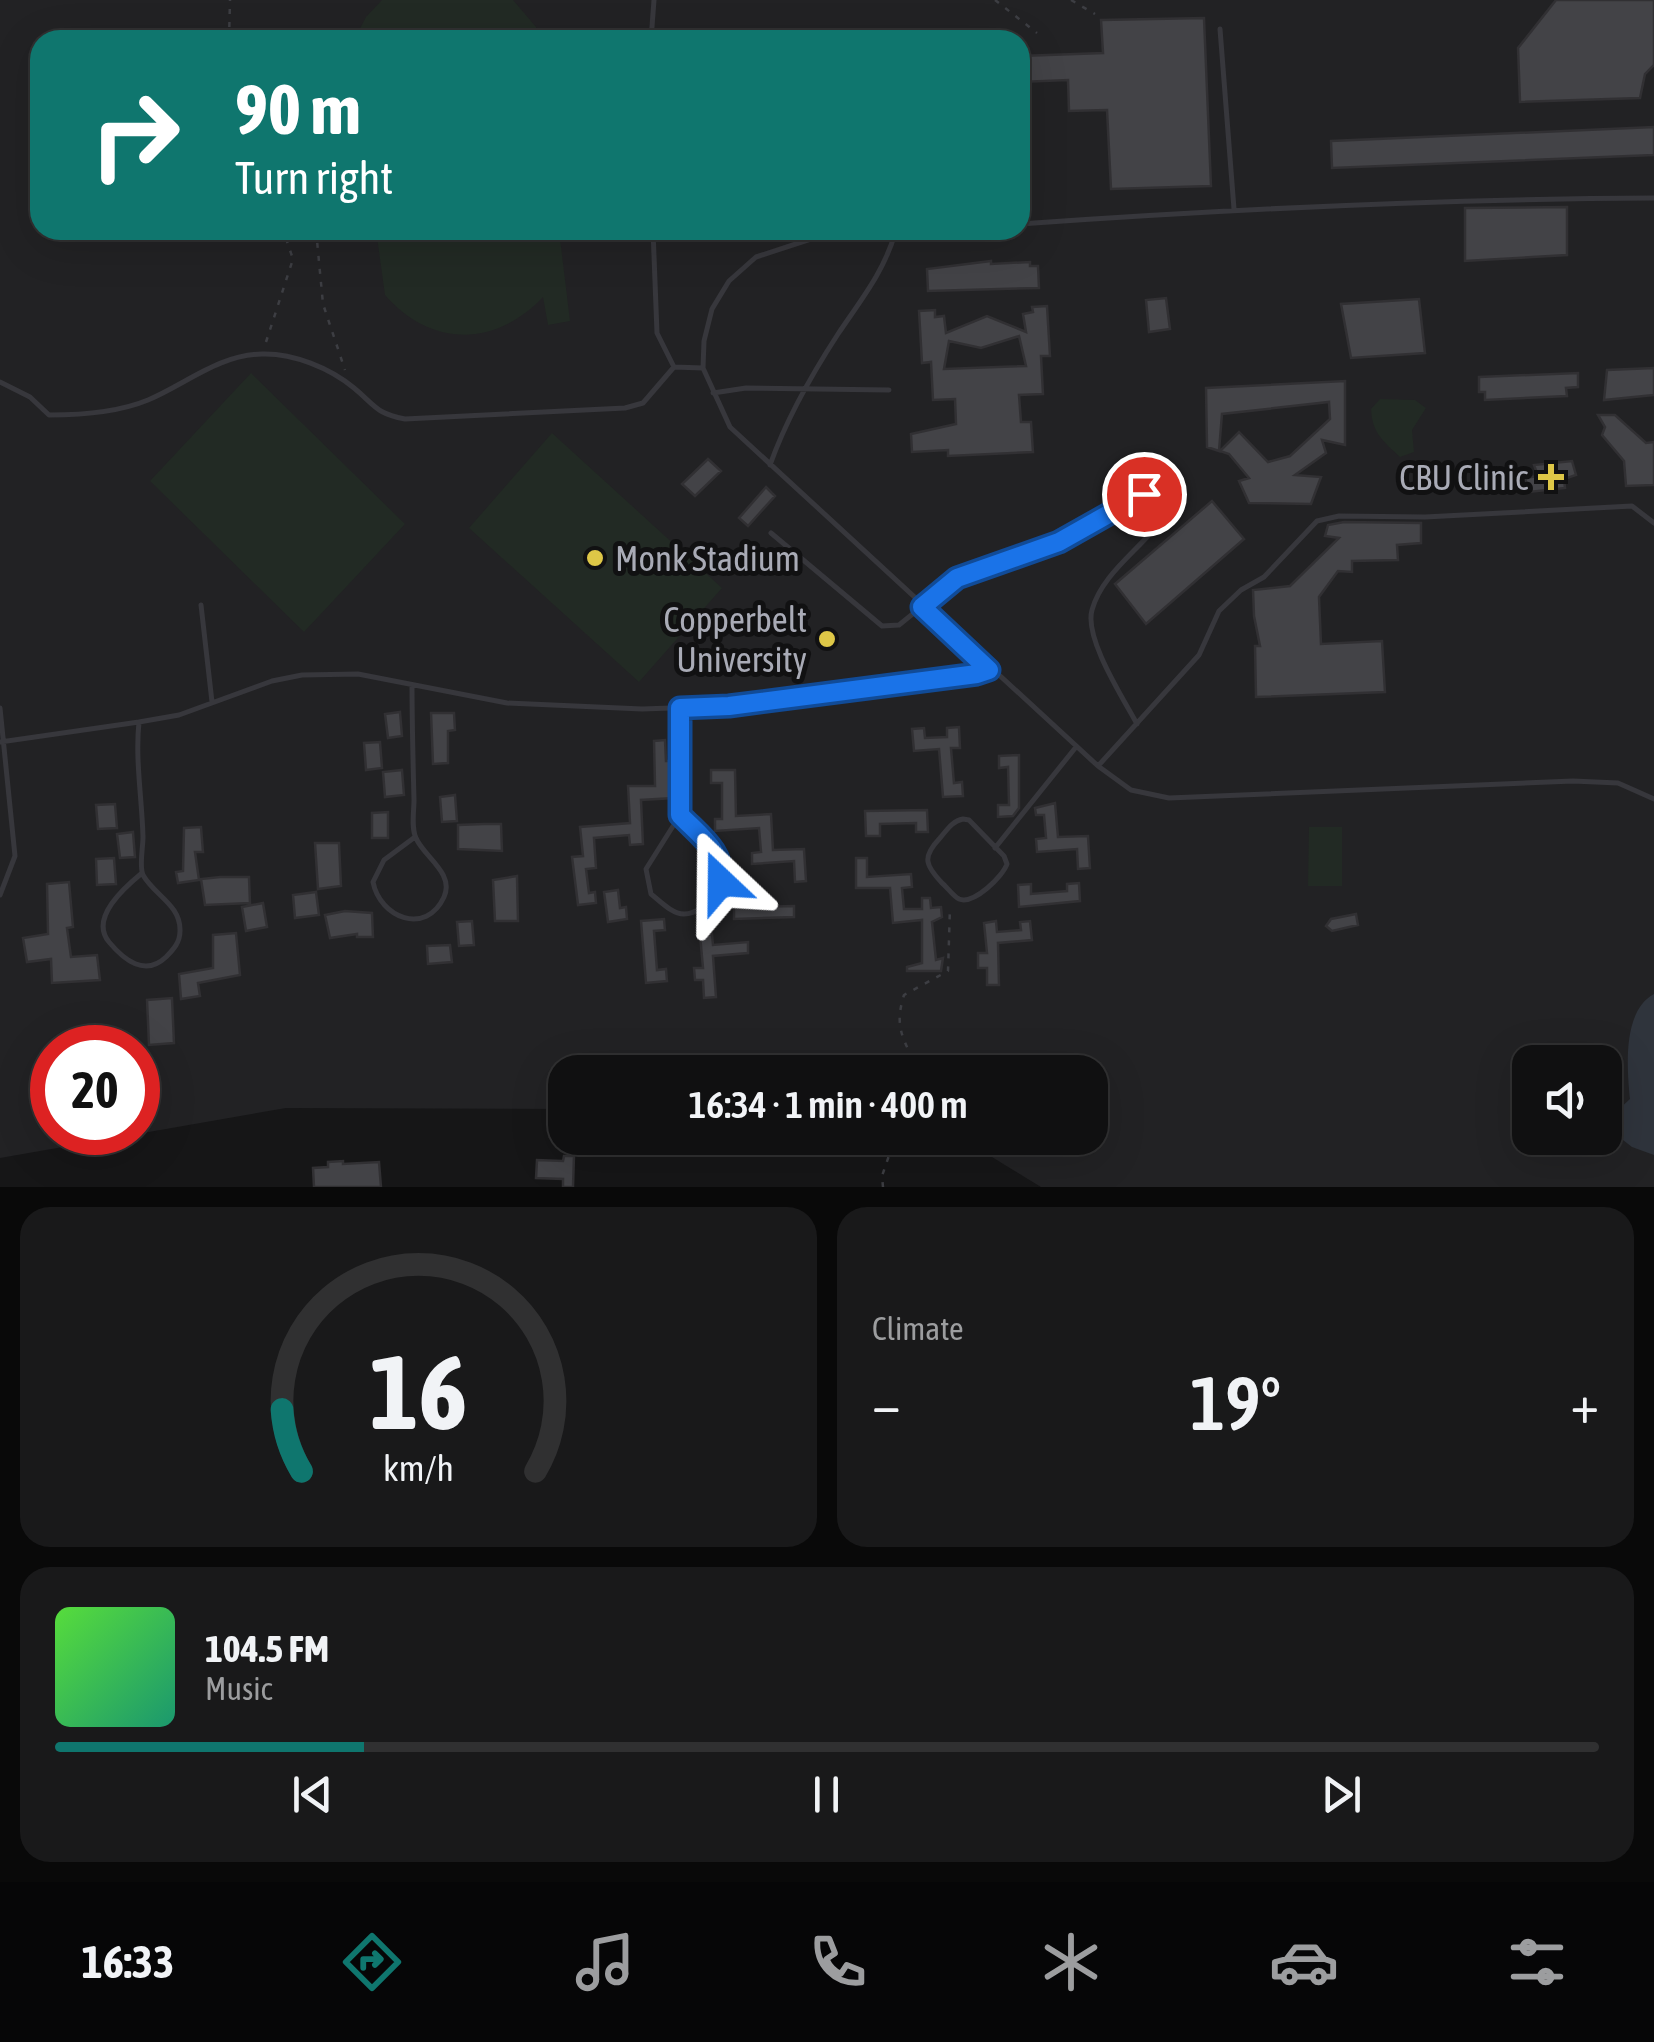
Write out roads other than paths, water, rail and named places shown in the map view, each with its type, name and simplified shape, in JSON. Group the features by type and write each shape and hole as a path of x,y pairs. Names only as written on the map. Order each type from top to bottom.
{"lane":[{"path":"652,30 654,0"},
{"path":"1220,29 1234,209"},
{"path":"1030,223 1472,198 1654,198"},
{"path":"653,240 656,333 674,367"},
{"path":"808,240 756,257 729,281 712,309 704,341 703,368 730,427 989,670 1131,790 1168,798 1574,781 1618,782 1654,799"},
{"path":"770,465 825,354 883,268 893,240"},
{"path":"0,382 30,397 49,414 64,415 138,403 212,365 262,354 306,360 351,386 382,415 405,419 625,408 643,403 674,367"},
{"path":"674,367 703,368"},
{"path":"713,393 734,388 889,390"},
{"path":"1137,724 1093,634 1090,612 1106,581 1148,536 1142,470"},
{"path":"771,533 882,626 899,625 957,578 1059,542 1144,494"},
{"path":"1098,766 1199,655 1218,611 1241,590 1264,578 1317,521 1327,517 1424,517 1632,506 1654,522"},
{"path":"202,605 212,702"},
{"path":"0,742 179,715 272,681 302,676 358,674 507,703 680,708 729,706 989,670"},
{"path":"412,684 415,837 438,866 446,886 444,898 424,918 416,920 381,904 373,882 384,860 415,837"},
{"path":"0,708 0,742 15,856 0,895"},
{"path":"680,708 680,815 646,868 646,882 651,894 676,912 688,914 700,909 721,882 723,869 718,855 680,815"},
{"path":"139,722 136,744 142,873 178,916 180,933 176,947 160,962 146,967 122,956 104,936 112,903 142,873"},
{"path":"995,848 1076,747"},
{"path":"956,820 969,820 995,848 1007,864 1004,872 973,898 958,898 928,867 927,852 956,820"}],"place":[{"name":"CBU Clinic","path":"1551,477"},
{"name":"Monk Stadium","path":"595,558"},
{"name":"Copperbelt University","path":"827,639"}]}
